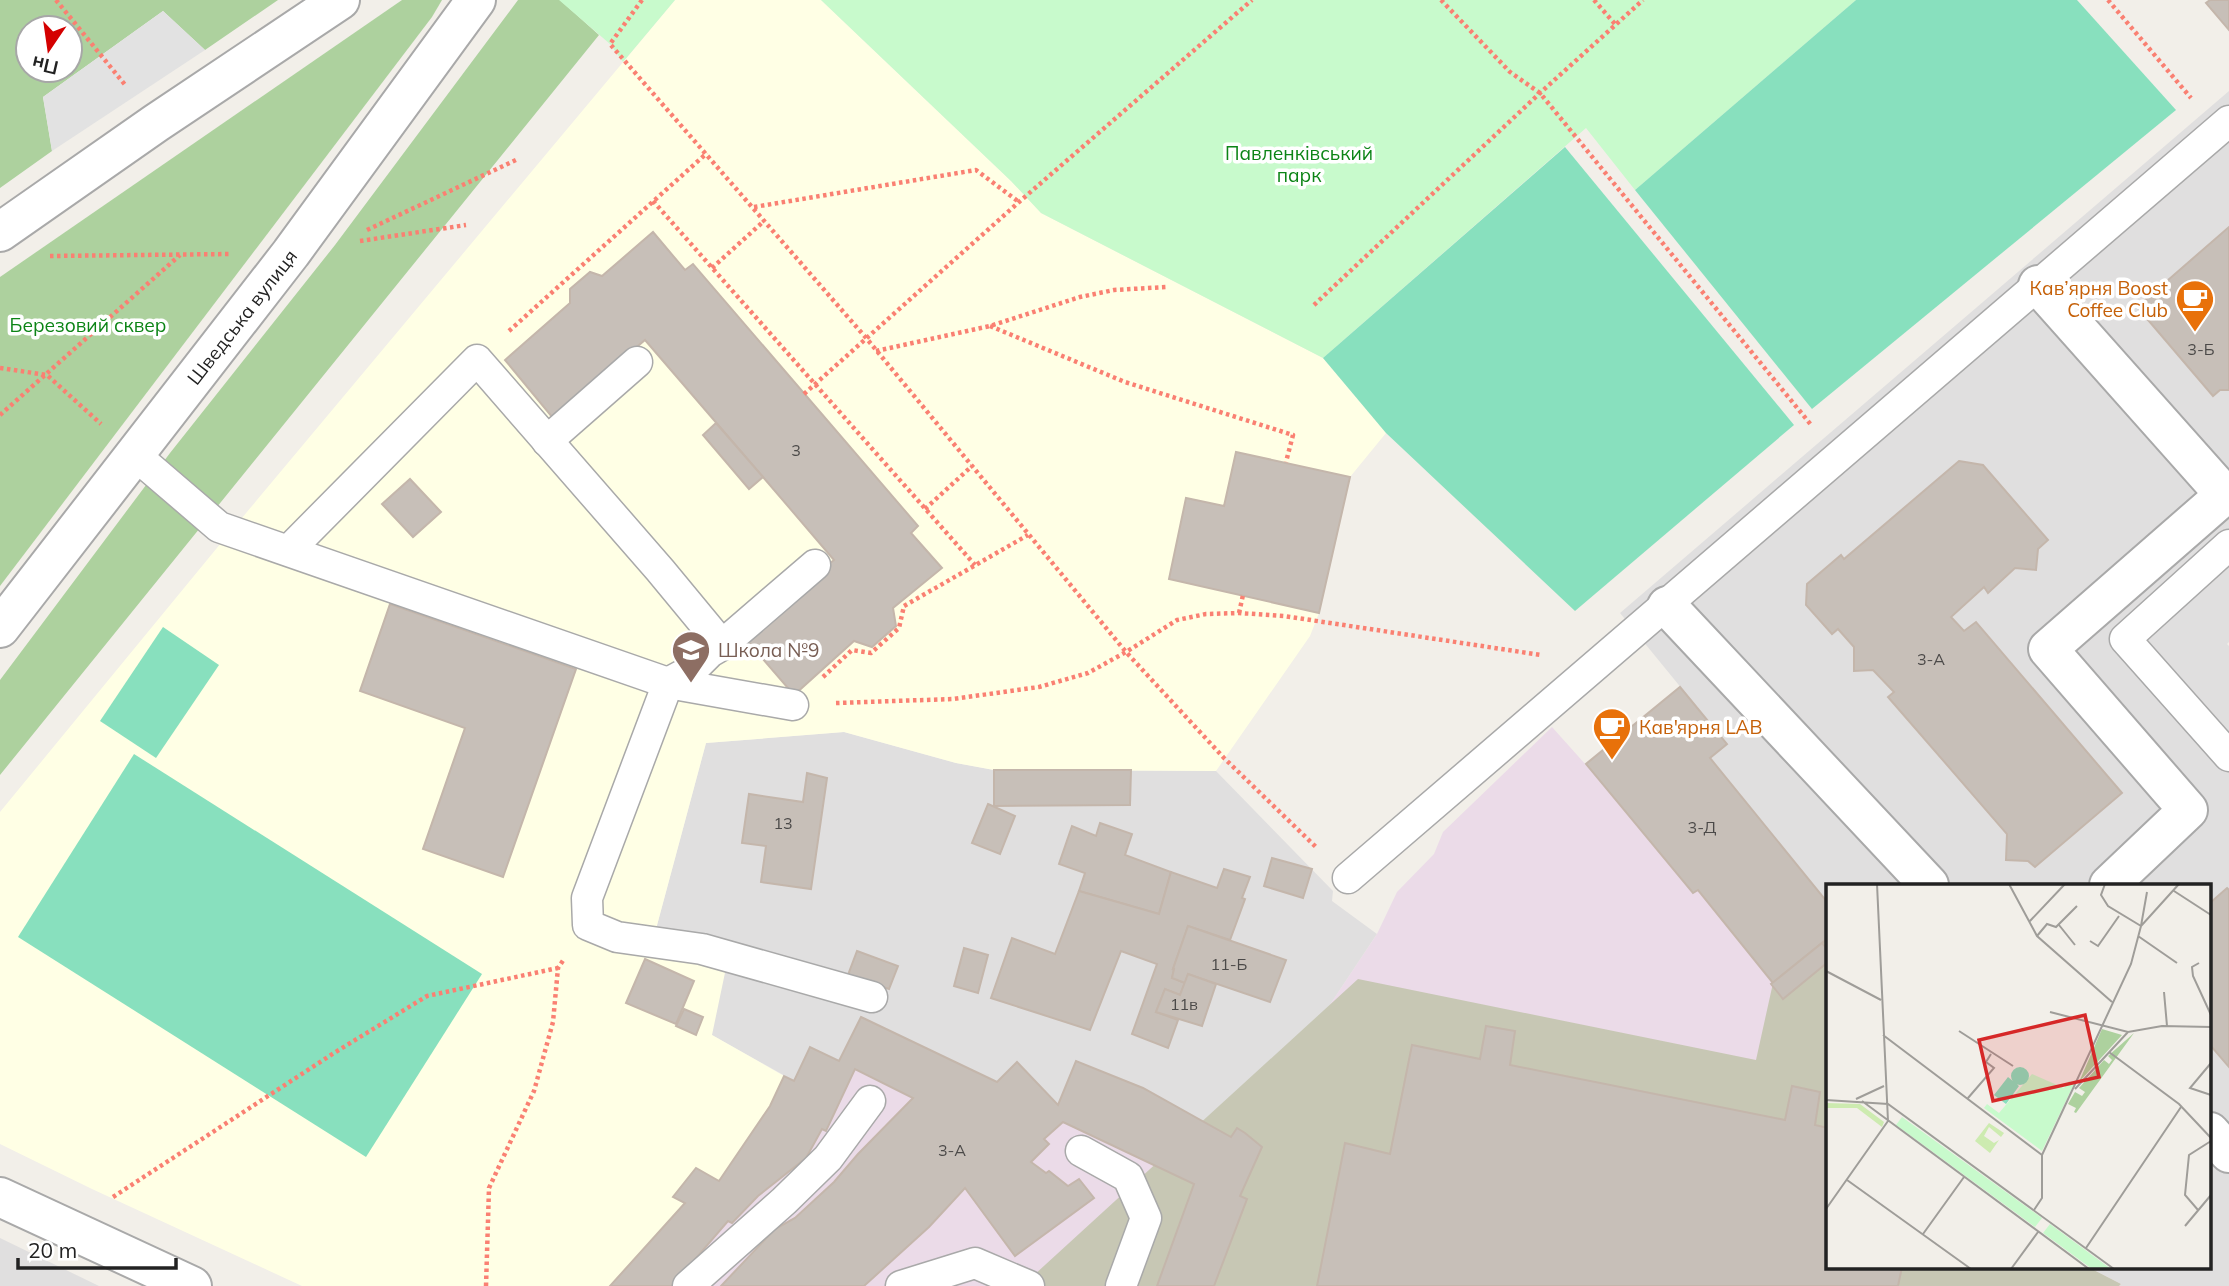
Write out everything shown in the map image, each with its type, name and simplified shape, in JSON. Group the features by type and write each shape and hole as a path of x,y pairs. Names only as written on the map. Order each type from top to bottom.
{"street":[{"path":"0,232 156,123 340,0"},
{"name":"Шведська вулиця","path":"0,628 291,253 476,0"},
{"path":"2038,285 2227,493 2048,649 2188,810 2110,884"},
{"path":"1667,606 1928,884"},
{"path":"2212,1134 2229,1153"},
{"path":"0,1198 192,1286"}],"lane":[{"path":"1348,878 2224,125"},
{"path":"289,550 477,360 722,645"},
{"path":"547,440 637,362"},
{"path":"135,455 219,527 668,683 793,705"},
{"path":"2229,545 2124,639 2229,756"},
{"path":"815,565 692,670 668,683 587,898 588,925 617,937 702,949 872,997"},
{"path":"688,1286 828,1158 870,1101"},
{"path":"1081,1151 1128,1177 1146,1218 1121,1286"},
{"path":"901,1286 975,1263 1030,1286"}],"path":[{"path":"56,0 156,123"},
{"path":"642,0 610,44 623,62 707,153 867,339 1126,652 1224,758 1348,878"},
{"path":"804,394 1019,202 1252,0"},
{"path":"1441,0 1510,72 1540,93 1838,457"},
{"path":"1594,0 1615,24"},
{"path":"1314,305 1643,0"},
{"path":"2108,0 2224,125"},
{"path":"477,360 707,153"},
{"path":"359,234 518,159"},
{"path":"753,207 976,170 1019,202"},
{"path":"653,201 975,565"},
{"path":"712,268 764,221"},
{"path":"348,243 466,225"},
{"path":"0,415 181,254"},
{"path":"43,256 241,254"},
{"path":"876,351 990,326 1080,297 1114,290 1166,287"},
{"path":"990,326 1125,382 1293,435 1286,462"},
{"path":"0,368 47,374 135,455"},
{"path":"925,509 972,466"},
{"path":"793,705 852,650 871,653 900,628 904,606 1028,536"},
{"path":"1239,613 1243,595"},
{"path":"793,705 953,699 1039,687 1088,673 1177,620 1206,614 1284,616 1598,663"},
{"path":"486,1286 489,1188 534,1091 553,1022 558,968 588,925"},
{"path":"72,1231 111,1198 427,996 558,968"}],"shaded area":[{"name":"Школа №9","path":"675,0 821,0 1011,181 1041,213 1323,358 1386,433 1350,477 1319,613 1310,636 1216,771 994,770 956,763 844,732 706,743 656,929 731,944 712,1035 784,1076 770,1106 719,1181 696,1168 673,1197 685,1203 610,1286 302,1286 0,1144 0,812"},
{"path":"163,11 205,50 52,151 43,97 61,84 84,84 84,68"},
{"path":"2229,91 2229,1286 2119,1286 2121,1284 2090,1268 2212,1268 2212,884 1826,884 1826,901 1710,758 1727,744 1620,613"},
{"path":"1552,727 1698,890 1773,983 1826,1268 2090,1268 2121,1284 610,1286 684,1203 673,1197 696,1168 719,1181 784,1076 794,1080 839,1061 861,1017 997,1082 1017,1062 1058,1104 1076,1061 1143,1088 1230,1137 1245,1132 1377,934 1397,892 1434,854 1443,832"},
{"path":"844,732 956,763 994,770 1216,771 1333,891 1332,901 1377,934 1245,1133 1231,1137 1076,1061 1058,1105 1017,1062 997,1082 861,1017 839,1061 794,1081 712,1035 656,929 706,743"},
{"path":"1826,940 1826,1268 2090,1268 2121,1284 1022,1286 1358,979 1756,1060 1773,983"},
{"path":"0,1238 99,1286 0,1286"}],"green space":[{"path":"0,0 278,0 205,50 163,11 84,68 84,14 14,14 14,84 61,84 43,97 52,151 0,188"},
{"name":"Березовий сквер","path":"402,0 442,0 432,17 0,586 0,277"},
{"path":"518,0 560,0 599,35 0,775 0,680 170,453 335,245"},
{"path":"559,0 675,0 623,62 610,44"},
{"name":"Павленківський парк","path":"821,0 1856,0 1635,190 1586,128 1323,358 1041,213 1011,181"},
{"path":"1856,0 2077,0 2176,110 1812,409 1635,190"},
{"path":"1565,147 1794,425 1575,611 1386,433 1323,358"},
{"path":"163,627 219,665 156,758 100,721"},
{"path":"134,754 482,974 366,1157 18,937"}],"building":[{"path":"2210,0 2229,0 2229,30 2206,3"},
{"path":"2229,227 2229,390 2220,390 2213,396 2137,307"},
{"path":"653,232 685,270 693,264 918,526 911,533 942,568 893,608 896,626 872,647 854,641 794,695 743,636 834,560 645,340 553,418 505,360 570,303 570,289 590,272 602,276"},
{"path":"716,423 763,477 749,489 703,435"},
{"path":"1236,452 1350,477 1319,613 1169,579 1186,498 1224,506"},
{"path":"1959,461 1983,465 2048,540 2038,549 2036,570 2015,568 1988,593 1984,587 1951,617 1964,631 1976,622 2122,793 2035,867 2028,861 2006,860 2007,834 1888,697 1894,692 1873,670 1854,671 1854,647 1838,629 1832,634 1806,605 1807,584 1841,555 1844,559"},
{"path":"410,479 441,512 413,537 382,504"},
{"path":"390,604 576,669 503,877 423,849 465,728 360,691"},
{"path":"1680,687 1727,744 1710,758 1826,901 1826,940 1773,983 1698,890 1693,893 1586,764"},
{"path":"994,770 1131,770 1130,805 994,806"},
{"path":"807,773 827,778 811,889 761,882 766,846 742,843 749,794 803,802"},
{"path":"988,804 1015,816 1000,854 972,843"},
{"path":"1100,823 1132,834 1125,855 1171,872 1159,914 1079,891 1085,873 1059,864 1072,826 1096,836"},
{"path":"1272,858 1312,869 1303,898 1264,886"},
{"path":"1224,869 1250,877 1242,898 1245,899 1230,940 1188,926 1172,978 1185,983 1180,995 1165,989 1156,1012 1178,1020 1168,1048 1132,1034 1157,964 1121,951 1090,1030 991,998 1012,938 1055,954 1079,891 1159,914 1171,872 1217,888"},
{"path":"2227,888 2229,890 2229,1067 2212,1047 2212,901"},
{"path":"1188,926 1286,960 1270,1002 1188,974 1185,983 1172,978"},
{"path":"1822,943 1826,948 1826,964 1783,999 1771,984"},
{"path":"964,948 988,955 978,993 954,986"},
{"path":"857,951 898,966 889,989 848,975"},
{"path":"645,959 694,981 676,1024 626,1003"},
{"path":"1188,974 1216,984 1202,1026 1156,1012 1165,989 1180,995"},
{"path":"684,1009 703,1017 696,1035 676,1026"},
{"path":"861,1017 997,1082 1017,1062 1058,1105 1076,1061 1143,1088 1231,1137 1237,1128 1245,1133 1262,1147 1240,1196 1247,1199 1214,1286 1157,1286 1194,1184 1063,1122 1044,1139 1049,1144 1031,1162 1046,1173 1049,1171 1068,1186 1079,1179 1094,1198 1015,1256 965,1188 929,1227 864,1286 721,1286 775,1229 795,1218 834,1182 913,1098 855,1069 826,1131 822,1129 806,1158 758,1196 732,1223 728,1221 672,1286 610,1286 685,1203 673,1197 696,1168 719,1181 770,1106 784,1076 794,1081 810,1047 839,1061"},
{"path":"1486,1026 1515,1031 1510,1065 1785,1120 1792,1086 1820,1092 1815,1125 1826,1128 1826,1268 1902,1268 1898,1286 1317,1286 1345,1143 1390,1154 1412,1045 1480,1059"}],"place":[{"name":"Кав’ярня Boost Coffee Club","path":"2195,333"},
{"name":"Школа №9","path":"691,684"},
{"name":"Кав'ярня LAB","path":"1612,761"}]}
